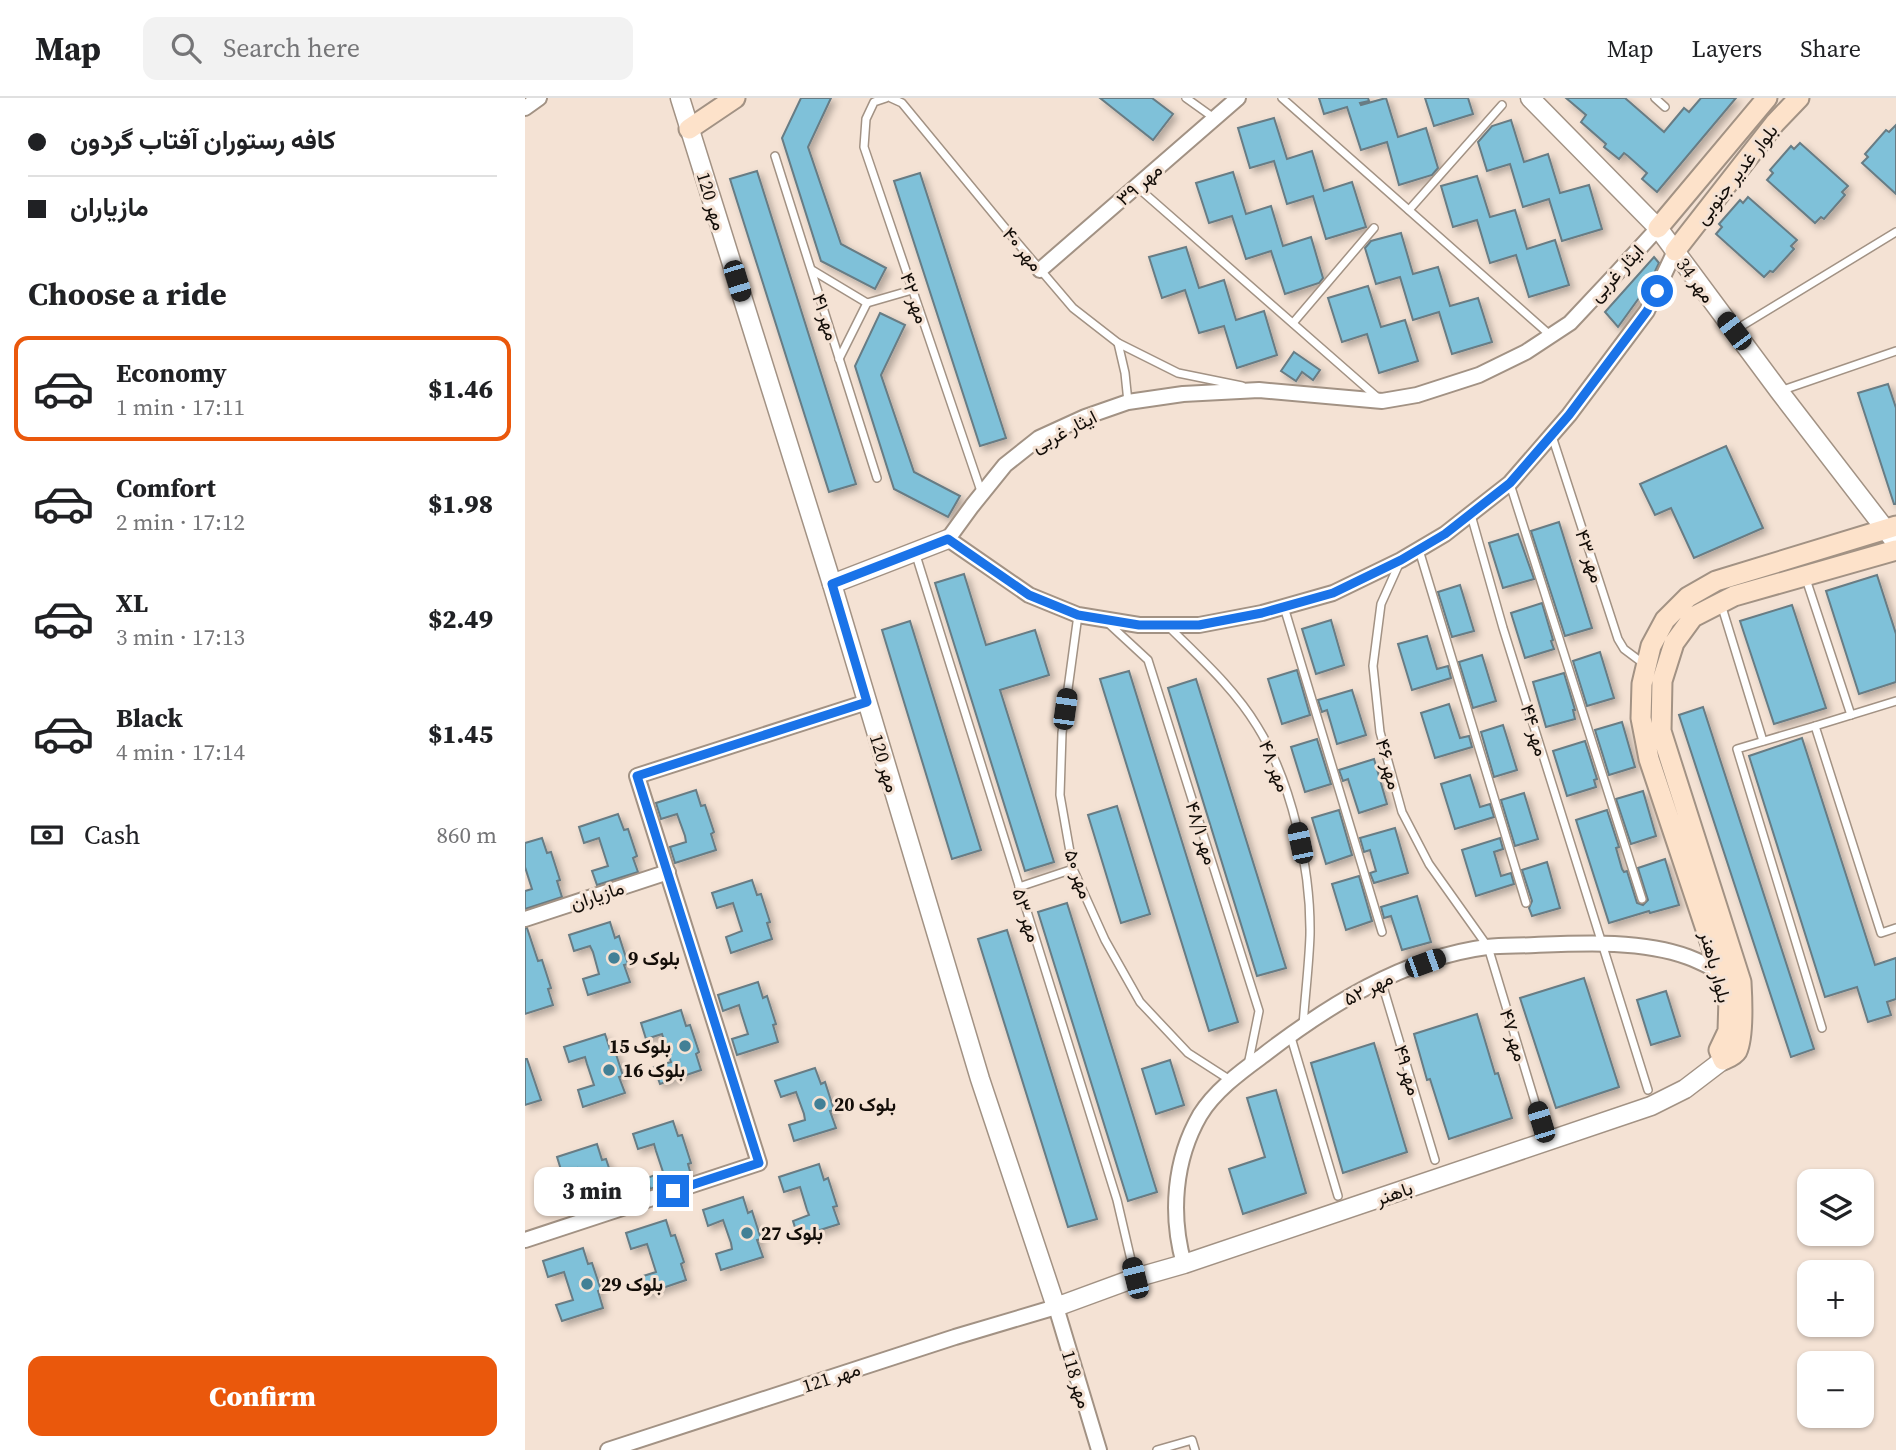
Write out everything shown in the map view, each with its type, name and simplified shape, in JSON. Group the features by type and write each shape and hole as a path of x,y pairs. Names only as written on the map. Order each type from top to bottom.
{"main road":[{"path":"689,130 736,98"},
{"name":"بلوار غدیر جنوبی","path":"1658,228 1767,98"},
{"name":"بلوار غدیر جنوبی","path":"1675,251 1775,122 1799,98"},
{"name":"بلوار باهنر","path":"1892,533 1716,581 1688,597 1665,620 1651,646 1642,684 1641,718 1649,759 1729,998 1728,1031 1719,1050 1723,1060 1737,1051 1742,1024 1741,982 1661,731 1662,681 1674,643 1693,617 1734,596 1896,550"}],"street":[{"path":"525,108 539,98"},
{"name":"مهر 120","path":"680,98 832,584 980,1079 1056,1307"},
{"name":"مهر ۳۹","path":"1040,270 1238,98"},
{"name":"مهر 34","path":"1530,98 1658,228 1779,391 1892,533"},
{"name":"ایثار غربی","path":"948,539 1005,466 1039,438 1085,417 1128,402 1183,394 1259,390 1382,401 1417,395 1479,375 1526,352 1570,323 1658,228"},
{"path":"832,584 948,539 1029,595 1078,615 1139,625 1199,625 1262,613 1333,593 1401,560 1445,534 1510,483 1569,415 1647,311 1675,251"},
{"path":"525,1240 759,1163 637,776 867,702"},
{"name":"مازیاران","path":"525,919 668,872"},
{"name":"مهر ۵۲","path":"1184,1264 1179,1245 1178,1172 1201,1113 1230,1080 1296,1030 1343,1000 1381,980 1443,957 1487,947 1573,943 1646,947 1687,957 1721,972"},
{"name":"باهنر","path":"1056,1307 1135,1278 1184,1264 1651,1106 1685,1089 1723,1060"},
{"name":"مهر 121","path":"608,1450 955,1337 1056,1307"},
{"name":"مهر 118","path":"1056,1307 1099,1450"}],"lane":[{"name":"مهر ۴۰","path":"874,102 888,98 902,103 1073,308 1118,343 1178,373"},
{"path":"1186,98 1215,118"},
{"path":"1282,98 1551,336"},
{"path":"1655,98 1665,107"},
{"name":"مهر ۴۲","path":"874,102 866,119 864,147 982,494"},
{"path":"1409,210 1502,105"},
{"name":"مهر ۴۱","path":"775,156 877,478"},
{"path":"1136,186 1382,401"},
{"path":"1293,323 1374,228"},
{"path":"1734,331 1896,232"},
{"path":"811,270 867,303 912,290"},
{"path":"839,359 867,303"},
{"path":"1118,343 1128,402"},
{"path":"1779,391 1896,351"},
{"name":"ایثار غربی","path":"1178,373 1259,390"},
{"name":"مهر ۴۳","path":"1552,435 1618,639 1624,649 1646,666"},
{"path":"1510,483 1642,899"},
{"name":"مهر ۴۴","path":"1470,514 1503,628 1648,1090"},
{"path":"1419,550 1526,903"},
{"name":"مهر ۵۳","path":"915,552 1117,1200 1135,1278"},
{"name":"مهر ۴۶","path":"1401,560 1381,604 1373,666 1380,732 1402,812 1429,864 1487,947"},
{"path":"1805,575 1851,715"},
{"path":"1721,603 1763,741"},
{"path":"1283,607 1382,932"},
{"name":"مهر ۵۰","path":"1078,615 1062,733 1060,795 1073,869 1105,940 1140,1002 1188,1053 1230,1080"},
{"name":"مهر ۴۸/۱","path":"1103,619 1147,660 1152,673 1259,1012 1248,1066"},
{"name":"مهر ۴۸","path":"1166,625 1220,677 1258,726 1280,772 1296,824 1308,881 1310,935 1296,1030"},
{"path":"1822,1028 1737,749 1896,701"},
{"path":"1815,726 1881,933 1896,928"},
{"path":"1019,887 1073,869"},
{"name":"مهر ۴۷","path":"1487,947 1541,1122"},
{"name":"مهر ۴۹","path":"1381,980 1435,1160"},
{"path":"1296,1030 1338,1196"},
{"path":"1157,1450 1192,1440 1195,1450"}],"building":[{"path":"801,98 831,98 808,147 841,244 886,268 875,289 821,261 782,138"},
{"path":"1100,98 1152,98 1173,114 1153,140"},
{"path":"1319,98 1368,98 1369,101 1360,103 1361,105 1386,98 1398,137 1426,128 1438,168 1432,175 1399,185 1387,142 1361,150 1347,107 1324,114"},
{"path":"1425,98 1468,98 1473,114 1434,126"},
{"path":"1566,98 1625,98 1664,132 1684,108 1689,112 1701,98 1736,98 1657,192 1642,179 1647,173 1628,156 1624,153 1619,159 1604,147 1606,144 1581,122 1586,115"},
{"path":"1274,118 1287,159 1312,151 1324,191 1352,182 1366,227 1326,239 1313,196 1287,204 1274,161 1250,168 1238,128"},
{"path":"1511,120 1524,162 1548,154 1560,193 1589,185 1602,229 1562,241 1549,199 1523,207 1510,164 1487,171 1478,142 1492,126"},
{"path":"1896,125 1896,194 1862,163 1868,157 1865,154 1886,130 1889,132"},
{"path":"1800,143 1848,186 1842,192 1845,195 1824,219 1821,217 1815,223 1767,180 1773,173 1770,170 1791,146 1794,149"},
{"path":"757,171 856,484 829,492 730,179"},
{"path":"1233,172 1246,214 1271,206 1283,246 1311,237 1323,278 1319,283 1285,294 1271,251 1246,259 1232,216 1209,223 1196,183"},
{"path":"920,173 1006,438 980,446 894,181"},
{"path":"1477,176 1490,217 1515,210 1527,249 1555,240 1569,285 1529,297 1516,255 1490,263 1477,220 1453,227 1441,186"},
{"path":"1748,197 1797,240 1791,246 1794,249 1773,272 1770,271 1764,277 1716,234 1722,227 1719,224 1740,200 1743,203"},
{"path":"1401,233 1413,274 1438,267 1450,306 1478,298 1492,342 1452,354 1439,312 1413,320 1400,277 1376,284 1365,248 1371,241"},
{"path":"1186,247 1199,288 1224,280 1236,320 1264,311 1277,355 1237,368 1224,326 1199,333 1185,290 1162,298 1149,257"},
{"path":"1654,257 1659,263 1649,284 1618,327 1605,312"},
{"path":"1368,286 1381,327 1405,320 1418,361 1379,373 1367,334 1342,342 1328,298"},
{"path":"880,313 905,325 881,375 914,472 960,496 948,517 894,489 855,366"},
{"path":"1294,352 1320,370 1313,380 1302,372 1296,381 1281,371"},
{"path":"1888,384 1896,408 1896,504 1858,393"},
{"path":"1726,446 1763,528 1694,558 1671,508 1655,515 1640,484"},
{"path":"1559,522 1592,628 1565,636 1531,531"},
{"path":"1518,534 1534,579 1503,588 1489,543"},
{"path":"964,574 986,645 1035,630 1049,675 1000,690 1054,862 1025,871 935,583"},
{"path":"1877,575 1896,634 1896,682 1859,694 1826,591"},
{"path":"1460,585 1474,631 1452,637 1438,592"},
{"path":"1542,603 1554,649 1525,658 1511,613"},
{"path":"1792,605 1826,708 1774,724 1740,621"},
{"path":"1331,620 1344,665 1316,674 1302,629"},
{"path":"910,621 981,850 952,859 882,630"},
{"path":"1427,636 1437,669 1448,666 1451,678 1412,690 1398,644"},
{"path":"1600,652 1614,698 1587,706 1573,661"},
{"path":"1482,655 1496,701 1473,708 1459,662"},
{"path":"1297,670 1310,715 1282,724 1268,679"},
{"path":"1129,671 1238,1022 1209,1031 1100,679"},
{"path":"1564,673 1575,719 1546,727 1533,682"},
{"path":"1196,679 1286,968 1257,976 1168,688"},
{"path":"1352,690 1366,735 1337,744 1327,710 1322,712 1318,700"},
{"path":"1449,704 1460,738 1469,736 1472,747 1435,758 1421,713"},
{"path":"1703,707 1814,1049 1791,1057 1679,715"},
{"path":"1622,722 1635,767 1609,775 1595,730"},
{"path":"1503,725 1517,770 1494,777 1481,732"},
{"path":"1802,738 1875,965 1896,958 1896,999 1887,1002 1891,1015 1868,1022 1857,987 1825,997 1749,756"},
{"path":"1317,739 1331,784 1305,792 1291,747"},
{"path":"1585,741 1597,779 1594,780 1596,787 1567,796 1553,751"},
{"path":"1374,759 1387,804 1359,813 1348,779 1343,781 1339,770"},
{"path":"1470,775 1480,807 1490,804 1494,817 1455,829 1441,784"},
{"path":"696,790 701,806 705,805 714,832 711,834 716,850 675,863 670,847 686,842 685,836 677,814 661,819 656,803"},
{"path":"1643,791 1656,836 1631,844 1616,799"},
{"path":"1524,793 1538,839 1515,846 1501,800"},
{"path":"1117,806 1150,914 1121,923 1088,815"},
{"path":"1339,810 1352,855 1326,864 1312,818"},
{"path":"1607,810 1619,847 1616,848 1622,869 1627,871 1637,903 1643,905 1648,900 1638,868 1665,859 1679,905 1609,923 1576,820"},
{"path":"618,814 624,830 628,829 637,856 633,858 638,872 597,885 592,871 608,866 599,838 584,843 579,827"},
{"path":"1395,828 1408,873 1374,883 1370,873 1376,871 1370,850 1364,852 1360,838"},
{"path":"542,838 547,853 551,852 562,897 525,909 525,891 532,889 525,867 525,843"},
{"path":"1500,838 1503,849 1494,852 1501,876 1511,873 1514,884 1476,896 1462,850"},
{"path":"1547,862 1560,908 1532,916 1529,908 1532,901 1522,870"},
{"path":"1359,876 1372,921 1346,930 1332,884"},
{"path":"752,880 757,895 761,894 772,939 731,953 726,937 742,931 733,903 717,908 712,893"},
{"path":"1417,896 1431,942 1402,950 1391,916 1384,918 1381,907"},
{"path":"1067,903 1157,1192 1128,1201 1038,912"},
{"name":"بلوک 9","path":"610,922 615,938 619,936 628,964 624,965 630,982 588,995 583,979 599,974 593,952 590,946 574,951 569,935"},
{"path":"525,928 538,961 542,960 553,1005 525,1014"},
{"path":"1007,930 1097,1219 1068,1227 978,939"},
{"path":"1584,978 1619,1087 1556,1108 1520,998"},
{"path":"758,982 763,998 767,996 776,1024 773,1025 778,1042 737,1055 732,1039 748,1034 739,1005 723,1011 718,995"},
{"path":"1666,991 1680,1036 1651,1045 1637,1000"},
{"name":"بلوک 15","path":"681,1010 686,1026 690,1025 699,1052 696,1054 701,1070 660,1084 654,1067 671,1062 662,1034 646,1039 641,1023"},
{"path":"1477,1014 1512,1118 1449,1139 1430,1079 1427,1080 1414,1034"},
{"name":"بلوک 16","path":"605,1034 610,1049 614,1048 625,1093 583,1107 578,1090 594,1085 585,1057 569,1062 564,1047"},
{"path":"1374,1043 1407,1152 1343,1173 1311,1063"},
{"path":"525,1059 541,1100 525,1105"},
{"path":"1170,1060 1184,1105 1156,1114 1142,1069"},
{"name":"بلوک 20","path":"815,1068 821,1084 825,1082 834,1110 830,1111 836,1128 794,1141 789,1125 805,1120 804,1114 796,1092 781,1097 775,1081"},
{"path":"1276,1090 1306,1193 1243,1214 1229,1169 1265,1157 1247,1098"},
{"path":"673,1121 678,1136 682,1135 691,1163 688,1164 691,1175 650,1189 647,1178 663,1172 654,1144 638,1149 633,1134"},
{"path":"597,1144 602,1160 606,1159 615,1186 611,1187 615,1200 574,1214 570,1201 586,1196 585,1190 577,1168 562,1173 557,1157"},
{"path":"819,1164 824,1180 828,1178 837,1206 833,1207 839,1224 798,1237 793,1221 809,1215 800,1187 784,1192 779,1177"},
{"name":"بلوک 27","path":"743,1197 748,1213 752,1211 761,1239 757,1240 763,1257 721,1270 716,1254 732,1249 731,1243 723,1220 708,1226 703,1210"},
{"path":"666,1220 671,1236 675,1235 684,1262 681,1264 686,1280 645,1294 640,1277 656,1272 647,1244 631,1249 626,1233"},
{"name":"بلوک 29","path":"583,1248 588,1264 592,1263 601,1290 598,1291 603,1308 562,1321 556,1305 573,1300 564,1272 548,1277 543,1261"}],"place":[{"name":"بلوک 9","path":"614,958"},
{"name":"بلوک 15","path":"685,1046"},
{"name":"بلوک 16","path":"609,1070"},
{"name":"بلوک 20","path":"820,1104"},
{"name":"بلوک 27","path":"747,1233"},
{"name":"بلوک 29","path":"587,1284"}],"route":[{"path":"673,1191 759,1163 637,776 867,702 832,584 948,539 1029,595 1078,615 1139,625 1199,625 1262,613 1333,593 1401,560 1445,534 1510,483 1569,415 1647,311 1657,291"}]}
